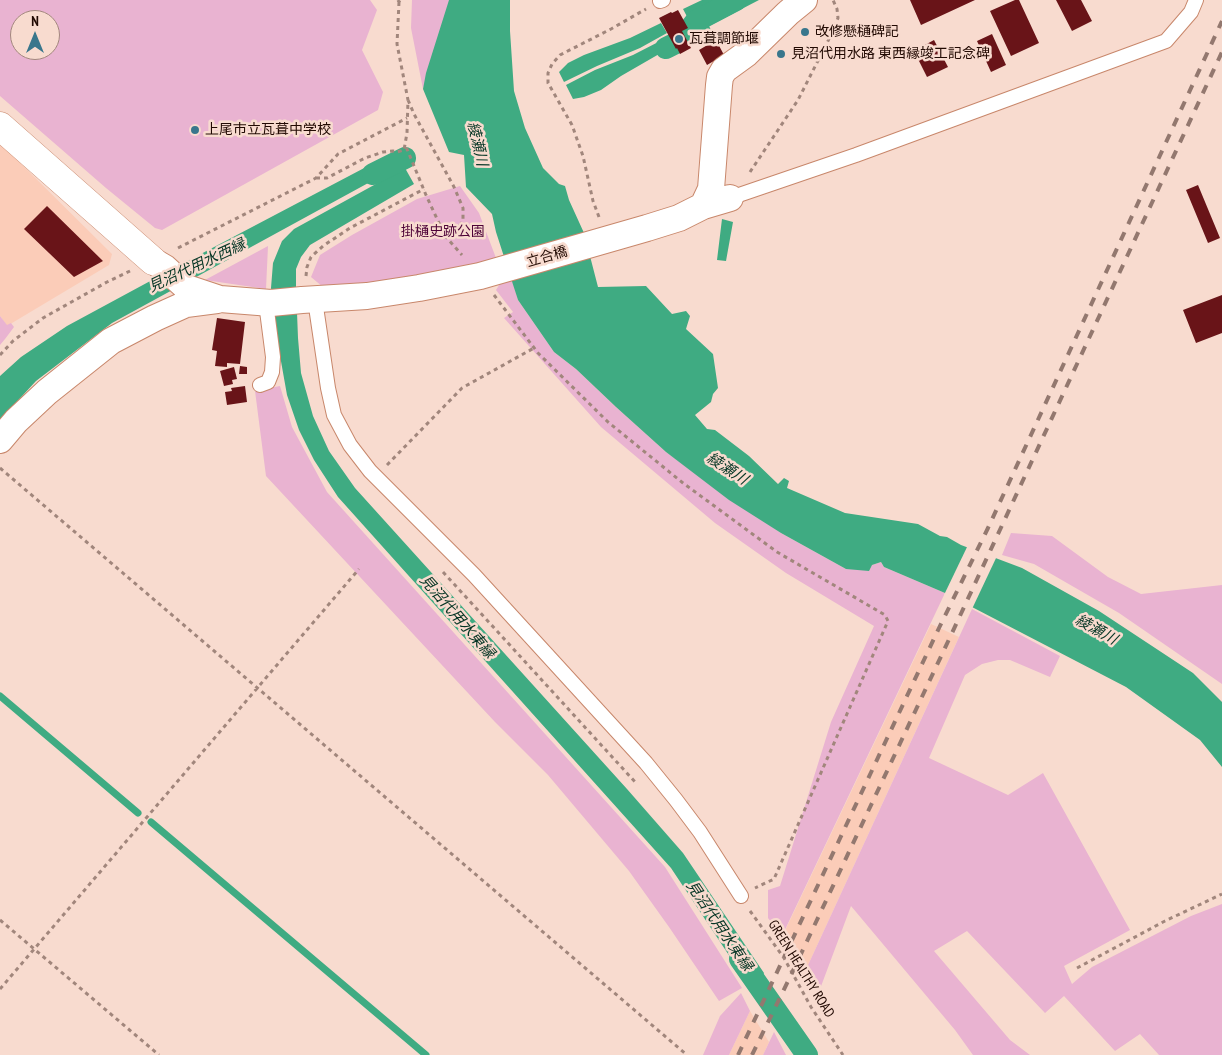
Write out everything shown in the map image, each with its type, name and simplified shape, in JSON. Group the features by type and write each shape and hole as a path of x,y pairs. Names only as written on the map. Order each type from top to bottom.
{"street":[{"path":"716,202 711,189 720,77 724,70 746,54 804,0"},
{"path":"0,126 187,288 220,299"},
{"name":"立合橋","path":"220,299 268,303 368,296 427,287 486,274 600,229 647,228 679,218 716,202"},
{"path":"0,440 16,421 47,392 111,341 186,304 220,299"}],"lane":[{"path":"716,202 856,155 1166,41 1191,12 1196,0"},
{"path":"309,300 334,415 350,446 370,471 474,575 646,763 700,832 741,896"},
{"path":"260,385 268,382 272,372 273,357 268,303"}],"path":[{"path":"744,175 750,172 798,100 838,18 833,0"},
{"path":"399,1 398,44 408,100 454,187 463,208 463,221 457,229 445,236"},
{"path":"600,229 583,156 572,124 548,83 548,73 552,64 560,55 612,30 661,1"},
{"path":"404,150 407,132 408,100"},
{"path":"0,355 13,341 43,318 106,282 156,262 316,178 338,154 407,118"},
{"path":"316,178 327,178 365,158 383,152 397,152 407,149 445,236 486,274"},
{"path":"309,300 306,283 307,268 311,257 323,246 350,228 424,189"},
{"path":"505,309 534,348 608,422 683,483 777,552 885,616 888,621 774,879 741,896"},
{"path":"376,477 462,388 534,348"},
{"path":"0,468 687,1055"},
{"path":"0,988 358,569"},
{"path":"1078,968 1165,921 1222,894"},
{"name":"GREEN HEALTHY ROAD","path":"741,896 784,958 812,1007 843,1055"},
{"path":"0,920 159,1055"}],"shaded area":[{"path":"0,143 112,254 109,265 7,326 0,316"},
{"path":"931,624 959,637 803,976 781,939"},
{"path":"750,1011 769,1042 763,1055 729,1055"}],"green space":[{"name":"上尾市立瓦葺中学校","path":"0,0 370,0 377,10 362,50 383,92 378,110 162,230 155,228 0,96"},
{"path":"412,0 450,0 423,89 411,28"},
{"name":"掛樋史跡公園","path":"460,186 479,213 496,258 405,281 323,287 311,277 320,255 352,235 417,199"},
{"path":"268,246 266,289 205,280"},
{"path":"512,279 518,300 554,352 576,369 666,452 781,533 846,569 881,562 884,567 945,593 782,936 768,918 768,890 780,886 831,722 874,626 786,573 715,523 601,427 504,318 513,312 496,290 501,282"},
{"path":"0,316 7,325 11,323 14,327 0,345"},
{"path":"280,386 292,427 327,492 665,867 742,988 719,1001 629,871 548,775 495,722 266,476 255,391"},
{"path":"1011,533 1052,536 1108,577 1141,594 1222,585 1222,684 1119,613 1034,564 1002,555"},
{"path":"972,609 1060,656 1050,677 1010,660 998,660 982,664 965,675 929,758 1008,795 1043,773 1130,930 1064,966 1072,984 1092,967 1191,916 1222,904 1222,1055 1159,1055 1140,1034 1115,1051 1064,996 1045,1013 967,931 934,951 1010,1040 1030,1055 973,1055 955,1030 851,906 820,989 803,976"},
{"path":"741,993 750,1011 729,1055 703,1055 720,1016"},
{"path":"774,1032 786,1055 763,1055"}],"water":[{"name":"綾瀬川","path":"449,0 510,0 514,91 525,128 543,168 559,184 565,186 569,200 584,233 598,287 646,286 672,314 686,311 690,316 686,329 713,354 718,388 713,394 711,402 695,415 707,429 715,430 749,456 778,484 784,478 789,481 787,488 845,513 918,524 961,545 1022,568 1099,611 1193,673 1222,702 1222,767 1200,740 1126,687 945,593 884,567 881,562 872,565 869,571 846,569 781,533 729,500 666,452 576,369 554,352 518,300 492,214 466,187 464,155 449,152 423,89 426,73"},
{"path":"702,0 759,0 709,26 714,36 691,46 684,32 693,28 683,9"},
{"path":"661,23 667,33 640,48 564,82 559,72 568,63 630,38"},
{"path":"668,37 673,46 621,76 601,90 573,99 566,85"},
{"path":"387,156 400,156 403,164 112,323 36,381 0,420 0,376 21,357 67,326"},
{"path":"405,168 414,184 310,245 301,257 296,269 301,373 313,416 329,451 355,488 683,853 764,973 754,993 671,868 338,497 314,460 299,430 287,395 279,350 271,288 273,263 282,241 294,229"},
{"path":"722,219 733,222 726,261 717,260"},
{"path":"788,1010 817,1055 795,1055 779,1029"}],"pier":[{"path":"968,545 997,556 972,609 944,595"}],"building":[{"path":"910,0 975,0 921,25"},
{"path":"1019,0 1039,43 1011,56 990,11"},
{"path":"1056,0 1081,0 1092,21 1072,31"},
{"name":"瓦葺調節堰","path":"678,10 688,28 682,31 691,48 680,54 659,18"},
{"path":"733,30 735,34 724,40 721,35"},
{"path":"992,34 1006,65 991,72 977,41"},
{"path":"716,40 724,55 707,65 699,50"},
{"path":"934,40 948,67 927,77 914,51"},
{"path":"1198,185 1220,238 1208,243 1186,190"},
{"path":"47,206 103,261 74,277 24,229"},
{"path":"1222,295 1222,333 1196,343 1183,310"},
{"path":"217,318 245,322 240,364 227,363 227,367 215,366 217,351 212,350"},
{"path":"240,366 247,367 247,374 239,374"},
{"path":"234,367 237,379 232,380 233,384 224,386 220,371"},
{"path":"245,386 247,402 227,405 225,392 232,391 231,388"}],"waterway":[{"name":"見沼代用水東縁","path":"666,48 680,41 696,21 736,0"},
{"name":"見沼代用水西縁","path":"373,174 405,158"},
{"path":"0,696 138,813"},
{"path":"151,822 426,1055"},
{"name":"見沼代用水東縁","path":"740,959 807,1055"}],"railway":[{"path":"738,1055 988,528 1222,21"},
{"path":"752,1055 952,633 1222,52"}],"place":[{"name":"改修懸樋碑記","path":"805,32"},
{"name":"瓦葺調節堰","path":"679,39"},
{"name":"見沼代用水路 東西縁竣工記念碑","path":"781,54"},
{"name":"上尾市立瓦葺中学校","path":"195,130"}]}
